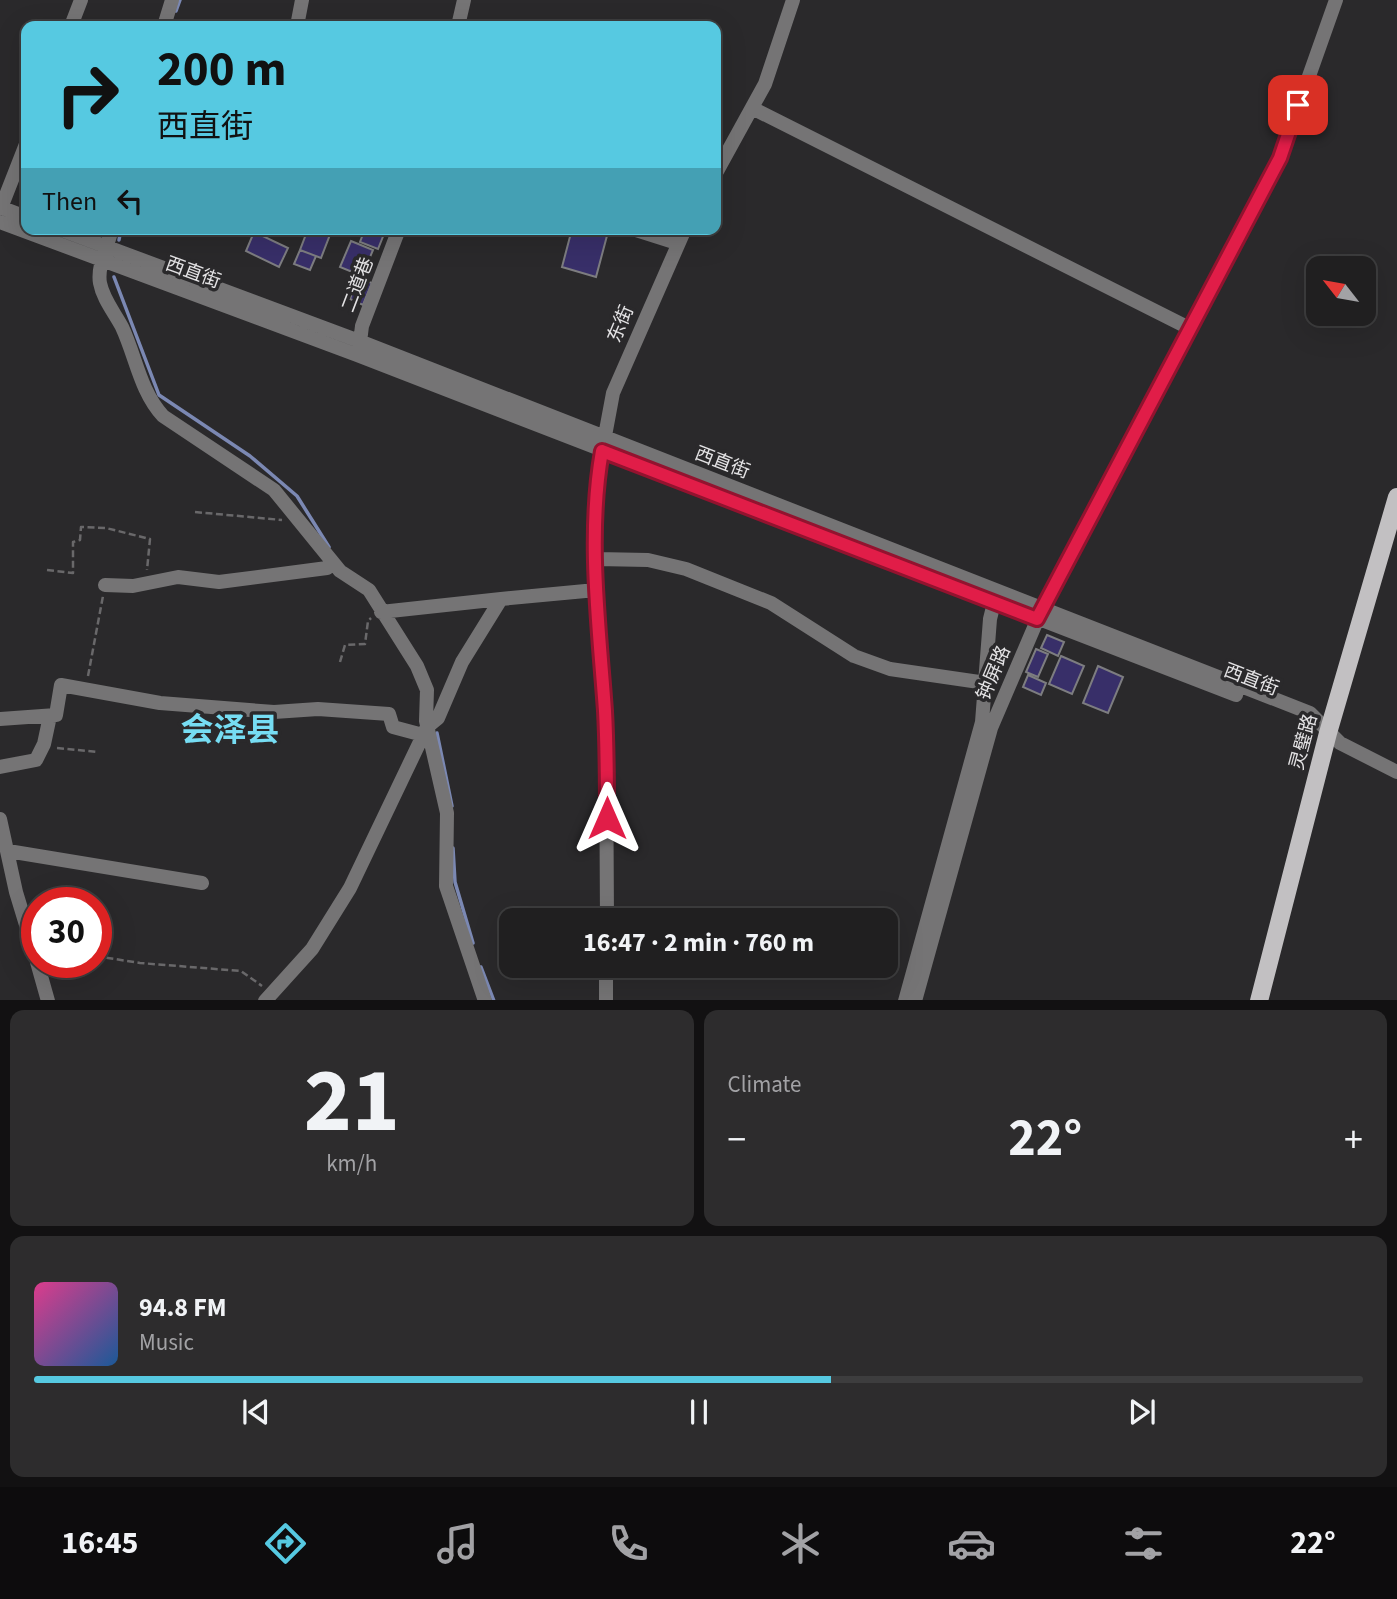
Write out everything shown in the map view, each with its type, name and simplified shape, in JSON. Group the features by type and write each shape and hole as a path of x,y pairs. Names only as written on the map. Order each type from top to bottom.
{"main road":[{"name":"灵璧路","path":"1259,1000 1328,733 1397,497"}],"street":[{"path":"73,21 80,0"},
{"path":"166,21 173,0"},
{"path":"298,21 302,0"},
{"path":"459,21 464,0"},
{"path":"721,164 765,84 793,0"},
{"name":"钟屏路","path":"915,1000 992,728 1040,614 1280,158 1336,0"},
{"path":"752,107 1189,328"},
{"path":"21,156 0,208 21,215"},
{"name":"西直街","path":"0,222 21,228"},
{"name":"西直街","path":"44,235 105,253 360,348 1040,614 1310,713 1328,733 1356,753 1397,772"},
{"name":"西直街","path":"70,235 105,253"},
{"path":"110,235 100,281 110,308 122,327 150,402 163,416 274,490 332,563 369,590 380,612 416,666 427,690 425,731 447,813 446,886 485,1000"},
{"name":"二道巷","path":"360,348 362,326 397,235"},
{"path":"652,235 677,243"},
{"name":"东街","path":"607,908 606,735 596,590 596,484 613,393 682,235"},
{"path":"597,559 648,561 686,569 771,603 854,656 890,669 986,683"},
{"path":"105,585 133,586 178,577 219,582 327,568 332,563"},
{"path":"380,612 596,590"},
{"name":"钟屏路","path":"905,1000 982,722 990,619 996,597"},
{"path":"268,997 312,949 350,888 425,731 438,718 462,662 501,599"},
{"path":"0,719 56,715 61,685 160,703 274,712 318,709 372,710 389,714 393,727 425,731"},
{"path":"0,767 36,760 43,747 50,716"},
{"path":"0,819 21,909"},
{"path":"8,851 202,883"},
{"path":"42,978 48,1000"},
{"path":"606,978 606,1000"}],"path":[{"path":"195,512 274,520 299,519"},
{"path":"47,569 73,573 73,542 80,540 81,527 106,528 150,538 146,583"},
{"path":"86,689 105,585"},
{"path":"340,662 345,645 365,644 368,621 380,612"},
{"path":"43,747 98,752"},
{"path":"112,959 241,971 268,997"}],"building":[{"path":"253,235 260,235 288,248 279,267 246,251"},
{"path":"306,235 330,235 321,258 300,250"},
{"path":"363,235 384,235 378,249 360,242"},
{"path":"570,235 607,235 596,277 562,267"},
{"path":"351,241 373,250 362,276 340,267"},
{"path":"300,250 316,256 310,270 294,264"},
{"path":"358,278 372,283 363,305 350,299"},
{"path":"1047,635 1064,642 1058,656 1041,648"},
{"path":"1036,649 1048,654 1038,677 1026,672"},
{"path":"1061,656 1084,666 1072,694 1049,684"},
{"path":"1098,666 1123,677 1108,713 1083,703"},
{"path":"1028,675 1046,683 1041,695 1023,687"}],"waterway":[{"path":"176,11 180,0"},
{"path":"119,240 120,235"},
{"path":"114,277 159,395 250,456 297,496 329,547"},
{"path":"437,733 452,806"},
{"path":"453,848 455,882 473,943"},
{"path":"481,967 494,1000"}],"district":[{"name":"会泽县","path":"230,730"}],"route":[{"path":"607,818 606,735 596,590 596,484 602,451 1037,619 1280,158 1298,105"}]}
